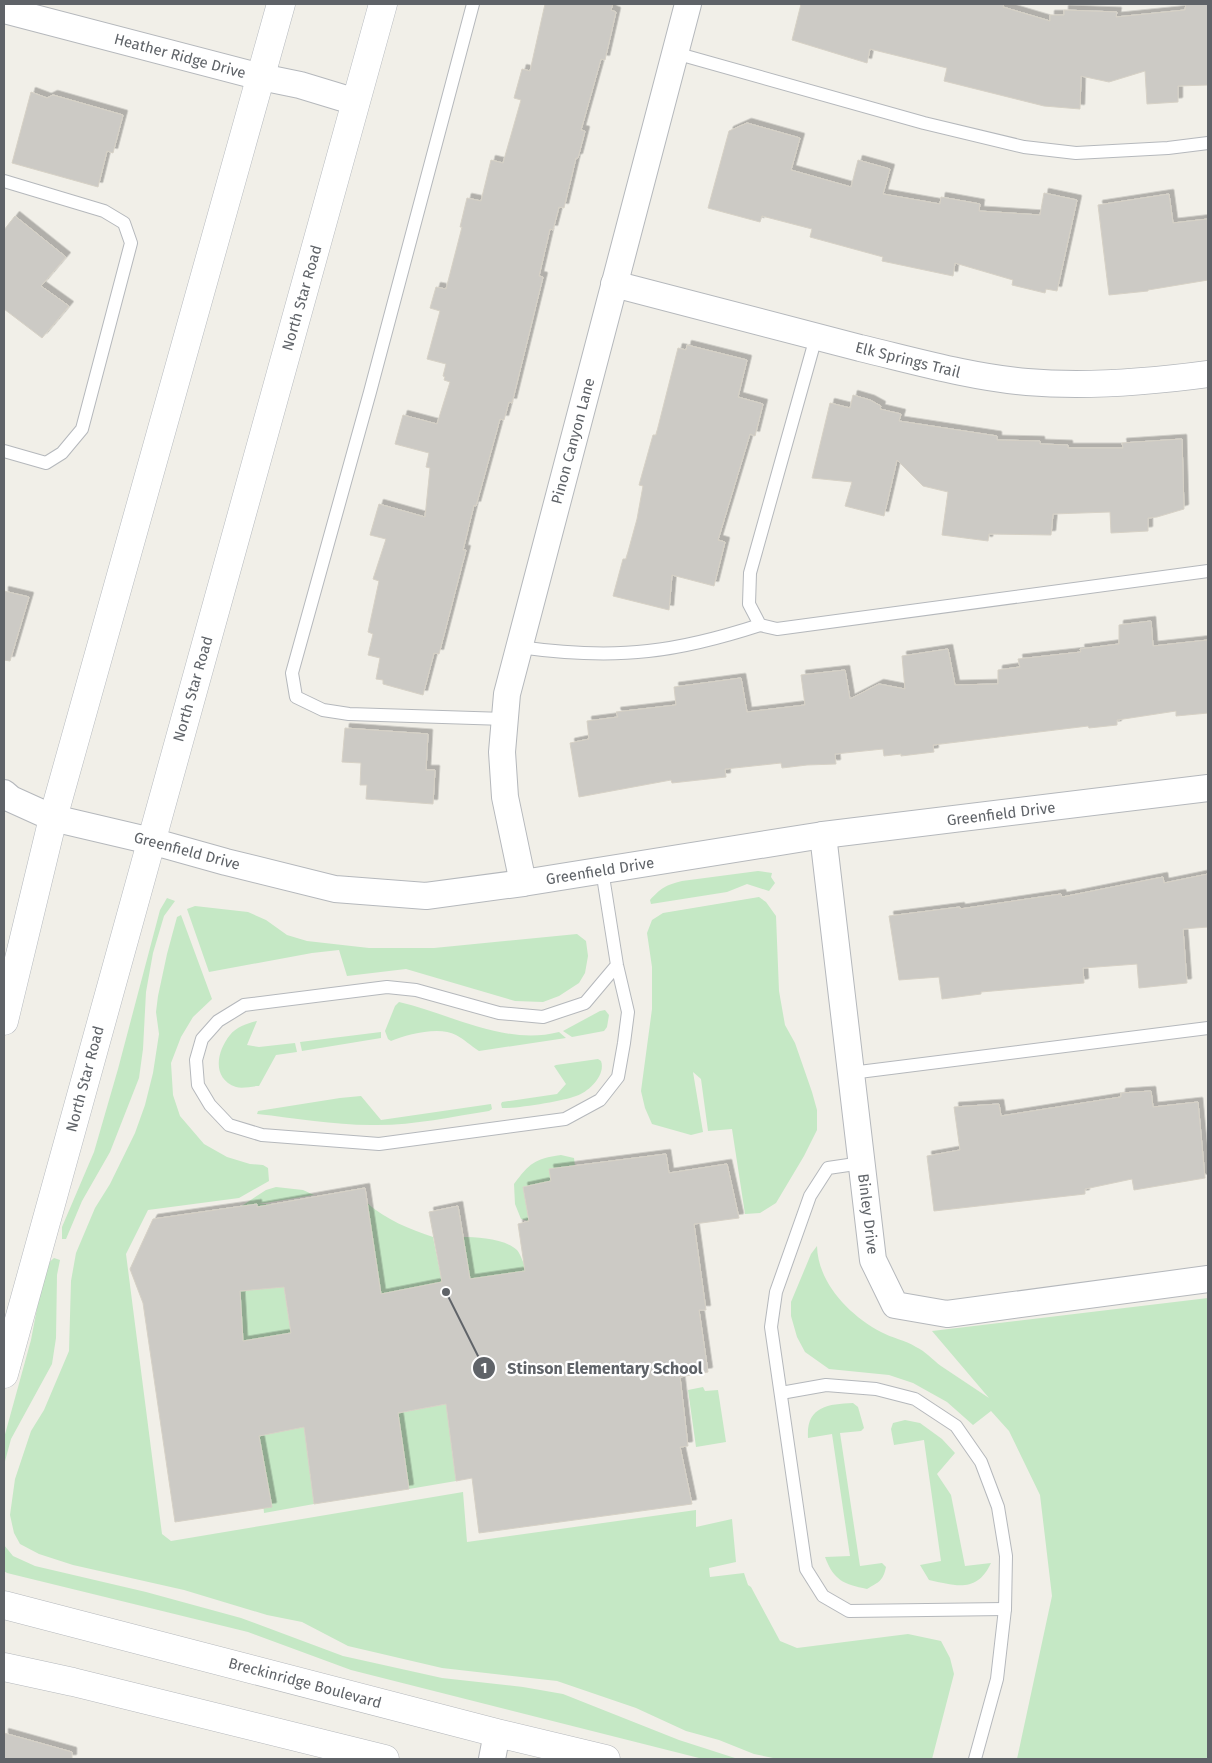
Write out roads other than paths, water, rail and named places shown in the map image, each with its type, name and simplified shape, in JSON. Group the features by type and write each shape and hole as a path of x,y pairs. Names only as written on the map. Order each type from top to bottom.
{"main road":[{"path":"4,1020 53,818 282,4"},
{"name":"North Star Road","path":"4,1374 384,4"},
{"name":"Breckinridge Boulevard","path":"4,1605 494,1746 606,1759"},
{"path":"4,1667 386,1759"}],"street":[{"name":"Pinon Canyon Lane","path":"523,883 505,797 502,752 507,694 688,4"},
{"name":"Heather Ridge Drive","path":"4,10 261,77 300,85 356,102"},
{"name":"Elk Springs Trail","path":"614,284 967,374 1028,382 1093,384 1208,374"},
{"name":"Greenfield Drive","path":"4,793 11,799 53,818 151,841 226,862 335,888 426,896 523,883 823,835 1208,788"},
{"name":"Binley Drive","path":"823,835 873,1260 895,1305 947,1314 1208,1279"}],"lane":[{"path":"473,4 292,673 296,697 323,710 349,714 505,720"},
{"path":"675,53 924,123 1024,147 1076,153 1168,148 1208,143"},
{"path":"4,181 104,211 124,223 131,243 82,429 62,453 46,463 4,451"},
{"path":"760,625 749,604 750,573 816,337"},
{"path":"519,647 555,652 600,654 647,651 690,644 760,625 777,629 1208,571"},
{"path":"602,870 617,965 628,1012 618,1077 600,1100 565,1119 379,1144 262,1135 229,1124 210,1106 198,1085 196,1060 202,1040 218,1021 244,1005 387,987 416,990 499,1013 543,1017 585,1003 617,965"},
{"path":"851,1073 1208,1028"},
{"path":"862,1163 828,1168 810,1196 776,1292 771,1327 806,1569 823,1596 849,1611 1005,1610"},
{"path":"781,1393 826,1385 876,1389 915,1399 956,1426 981,1462 998,1507 1006,1556 1005,1610 997,1679 975,1759"}],"place":[{"name":"Stinson Elementary School","path":"446,1292"}]}
